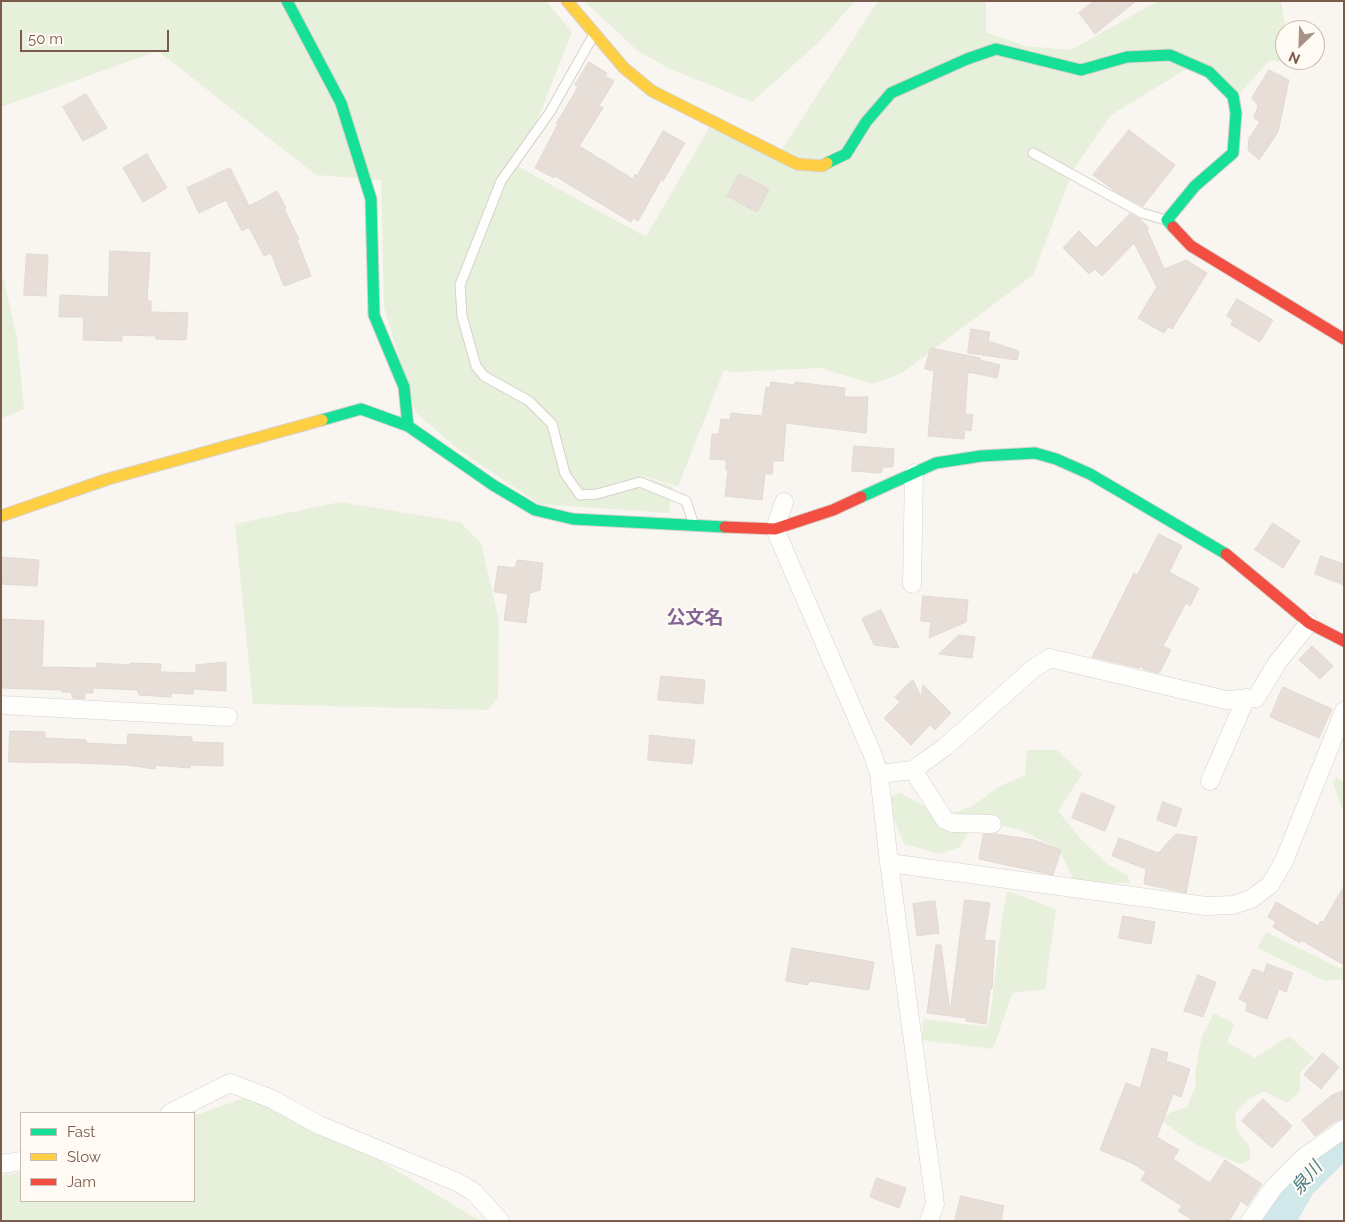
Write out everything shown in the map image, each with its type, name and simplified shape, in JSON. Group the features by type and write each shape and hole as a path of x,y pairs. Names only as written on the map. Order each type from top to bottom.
{"street":[{"path":"287,1 341,103 371,199 374,315 404,387 408,426"},
{"path":"567,1 624,68 652,91 797,164 822,166 846,154 866,122 891,93 967,59 996,49 1081,70 1127,56 1170,55 1209,72 1234,96 1236,113 1233,153 1195,186 1167,220 1191,246 1344,339"},
{"path":"1,516 108,479 361,409 408,426 493,485 535,510 573,519 775,529 832,510 936,463 981,456 1035,453 1056,459 1090,474 1228,555 1309,623 1338,639 1344,640"},
{"path":"912,584 914,472"},
{"path":"784,502 775,529 872,753 879,774 889,863 935,1204 930,1221"},
{"path":"879,774 913,770 945,748 1034,668 1050,658 1226,700 1256,698 1277,663 1309,623"},
{"path":"1210,781 1246,698"},
{"path":"1,705 228,716"},
{"path":"889,863 1206,906 1233,905 1251,899 1270,885 1284,861 1343,717"},
{"path":"913,770 945,820 953,823 992,824"},
{"path":"172,1112 230,1083 272,1099 319,1125 457,1182 474,1192 500,1221"},
{"path":"1250,1221 1274,1187 1304,1157 1344,1129"},
{"path":"1,1164 20,1161"}],"lane":[{"path":"595,33 550,112 501,180 460,285 462,316 476,366 484,376 529,401 552,424 564,474 580,495 597,494 640,482 686,501 694,524"},
{"path":"1033,153 1142,213 1167,220"}],"green space":[{"path":"1,1 546,1 572,32 519,167 646,237 709,128 779,154 878,1 986,1 986,32 1025,46 1071,50 1158,1 1281,1 1284,20 1275,20 1275,61 1270,60 1240,93 1193,65 1111,115 1073,170 1033,275 902,373 872,384 821,368 734,372 724,370 678,486 633,473 673,487 669,513 539,504 459,450 415,412 384,307 381,180 316,175 158,51 1,107"},
{"path":"584,1 855,1 820,41 752,102 670,69 638,51"},
{"path":"1,267 17,339 24,409 1,419"},
{"path":"340,502 460,522 481,543 499,621 498,697 488,710 253,704 235,524"},
{"path":"1027,750 1057,750 1082,774 1058,811 1080,838 1106,863 1128,876 1130,883 1074,883 1058,849 1021,830 992,824 969,831 960,847 940,854 904,844 886,798 900,793 943,816 971,807 1000,786 1025,775"},
{"path":"1336,777 1344,783 1344,808 1341,806 1333,782"},
{"path":"1007,891 1056,909 1045,989 1012,993 993,1049 922,1040 923,1019 988,1027"},
{"path":"1266,932 1341,969 1344,964 1344,979 1325,981 1258,948"},
{"path":"1214,1013 1234,1024 1227,1042 1255,1058 1289,1036 1314,1058 1300,1073 1300,1091 1287,1103 1264,1091 1249,1099 1235,1113 1237,1130 1250,1147 1250,1160 1240,1164 1198,1146 1162,1121 1171,1112 1187,1107 1196,1085 1195,1072 1202,1036"},
{"path":"247,1097 364,1151 480,1221 1,1221 1,1175 20,1172 20,1202 195,1202 195,1116"}],"building":[{"path":"1094,1 1136,1 1095,34 1079,13"},
{"path":"589,62 607,73 605,76 614,81 599,106 603,108 579,146 633,179 635,174 637,176 663,131 685,143 638,221 633,218 631,222 555,176 554,178 535,168 558,124 556,124 578,87 575,85"},
{"path":"1269,70 1289,80 1278,132 1259,160 1248,150 1249,138 1260,122 1254,118 1258,106 1252,98"},
{"path":"86,94 107,128 83,141 63,107"},
{"path":"1129,130 1175,165 1143,206 1118,193 1093,175"},
{"path":"147,154 167,188 143,202 123,168"},
{"path":"230,168 249,206 277,191 299,239 297,240 311,276 284,286 271,253 264,256 249,227 242,231 226,200 199,213 187,188"},
{"path":"739,174 769,189 757,212 727,196"},
{"path":"1130,214 1140,219 1149,228 1147,230 1164,269 1186,260 1207,273 1172,329 1168,327 1164,333 1138,318 1157,287 1134,243 1102,276 1095,269 1089,274 1063,248 1079,231 1096,248"},
{"path":"110,251 150,253 147,301 151,301 151,312 188,313 186,340 156,339 156,336 122,335 122,341 83,340 84,317 59,317 60,295 108,297"},
{"path":"27,254 48,255 46,296 24,295"},
{"path":"1237,299 1273,320 1260,342 1231,325 1233,320 1227,316"},
{"path":"971,329 990,332 988,341 1019,351 1017,360 968,353"},
{"path":"931,348 980,358 980,360 1000,365 997,378 968,372 965,414 973,415 971,431 965,430 964,439 928,436 934,371 925,369"},
{"path":"771,382 794,385 795,382 845,388 844,397 868,397 866,433 786,423 783,461 773,461 772,474 765,474 762,500 725,496 728,470 726,470 726,460 710,459 712,434 719,434 721,419 730,420 731,413 762,416 766,387 770,388"},
{"path":"854,446 894,449 893,467 882,467 882,472 879,473 852,471"},
{"path":"1273,523 1300,541 1283,568 1255,550"},
{"path":"1159,534 1182,546 1169,572 1199,588 1190,606 1186,603 1163,646 1171,650 1159,673 1145,670 1140,666 1139,668 1092,657 1134,573 1137,575"},
{"path":"1321,556 1344,564 1344,585 1315,574"},
{"path":"1,557 39,560 37,586 1,584"},
{"path":"518,560 543,563 540,590 530,593 526,623 504,620 508,594 494,592 498,566 514,568"},
{"path":"923,596 968,600 966,622 929,638 931,622 921,621"},
{"path":"881,610 899,648 874,645 862,619"},
{"path":"1,619 44,621 42,667 97,668 97,663 161,664 160,672 196,673 196,665 226,662 226,691 193,689 193,694 171,693 171,697 139,695 137,690 93,688 93,693 85,693 85,699 73,698 71,692 62,692 62,690 1,688"},
{"path":"959,635 975,637 972,658 939,654"},
{"path":"1312,646 1333,666 1320,679 1299,660"},
{"path":"661,676 705,680 703,704 658,700"},
{"path":"913,680 921,697 923,685 951,713 935,730 930,725 911,745 884,718 900,702 895,697"},
{"path":"1283,687 1332,709 1319,738 1270,717"},
{"path":"10,731 45,732 45,738 127,745 128,734 192,737 192,742 223,743 223,766 190,765 190,768 156,765 155,769 126,765 9,762"},
{"path":"650,735 695,740 692,764 648,760"},
{"path":"1082,793 1115,806 1105,831 1072,818"},
{"path":"1163,802 1182,809 1176,827 1157,820"},
{"path":"984,834 1034,840 1061,850 1053,875 979,859"},
{"path":"1176,834 1197,837 1186,893 1144,884 1146,869 1112,856 1119,838 1158,853"},
{"path":"1344,886 1344,965 1301,940 1300,943 1273,927 1276,922 1268,917 1276,902 1318,926 1321,921 1323,922"},
{"path":"965,900 990,903 984,940 995,941 992,989 990,989 986,1024 966,1021 966,1018 927,1013 936,945 941,945 950,1012"},
{"path":"935,901 939,933 917,936 913,904"},
{"path":"1123,916 1155,922 1151,944 1119,938"},
{"path":"792,948 874,962 869,990 809,981 808,985 786,981"},
{"path":"1267,964 1293,973 1286,992 1279,989 1267,1019 1246,1011 1247,1003 1239,999 1253,969 1264,973"},
{"path":"1198,975 1216,982 1203,1017 1184,1011"},
{"path":"1152,1048 1168,1053 1166,1061 1190,1069 1181,1097 1173,1094 1157,1137 1179,1150 1173,1159 1210,1183 1225,1160 1262,1184 1247,1206 1241,1201 1229,1221 1194,1221 1178,1211 1182,1206 1141,1180 1146,1172 1132,1163 1100,1150 1126,1083 1140,1088"},
{"path":"1323,1053 1339,1067 1321,1089 1304,1075"},
{"path":"1344,1091 1344,1118 1336,1121 1315,1136 1302,1120 1332,1095"},
{"path":"1263,1099 1292,1126 1272,1148 1242,1121"},
{"path":"877,1178 906,1188 899,1208 870,1197"},
{"path":"961,1196 1004,1206 1001,1221 955,1221"}],"waterway":[{"name":"泉川","path":"1277,1221 1299,1183 1335,1147 1344,1143"}],"traffic: fast":[{"path":"287,1 341,103 371,199 374,315 404,387 408,426"},
{"path":"827,163 846,154 866,122 891,93 967,59 996,49 1081,70 1127,57 1170,55 1209,72 1233,96 1236,113 1233,153 1195,186 1167,220 1173,227"},
{"path":"322,420 361,409 408,426 493,485 535,510 573,519 725,527"},
{"path":"861,497 936,463 981,456 1035,453 1056,459 1090,474 1226,554"}],"traffic: slow":[{"path":"567,1 624,68 652,91 797,164 822,166 827,163"},
{"path":"1,516 108,479 322,420"}],"traffic: jam":[{"path":"1173,227 1191,246 1344,339"},
{"path":"725,527 775,529 833,510 861,497"},
{"path":"1226,554 1309,623 1344,641"}],"district":[{"name":"公文名","path":"695,618"}]}
